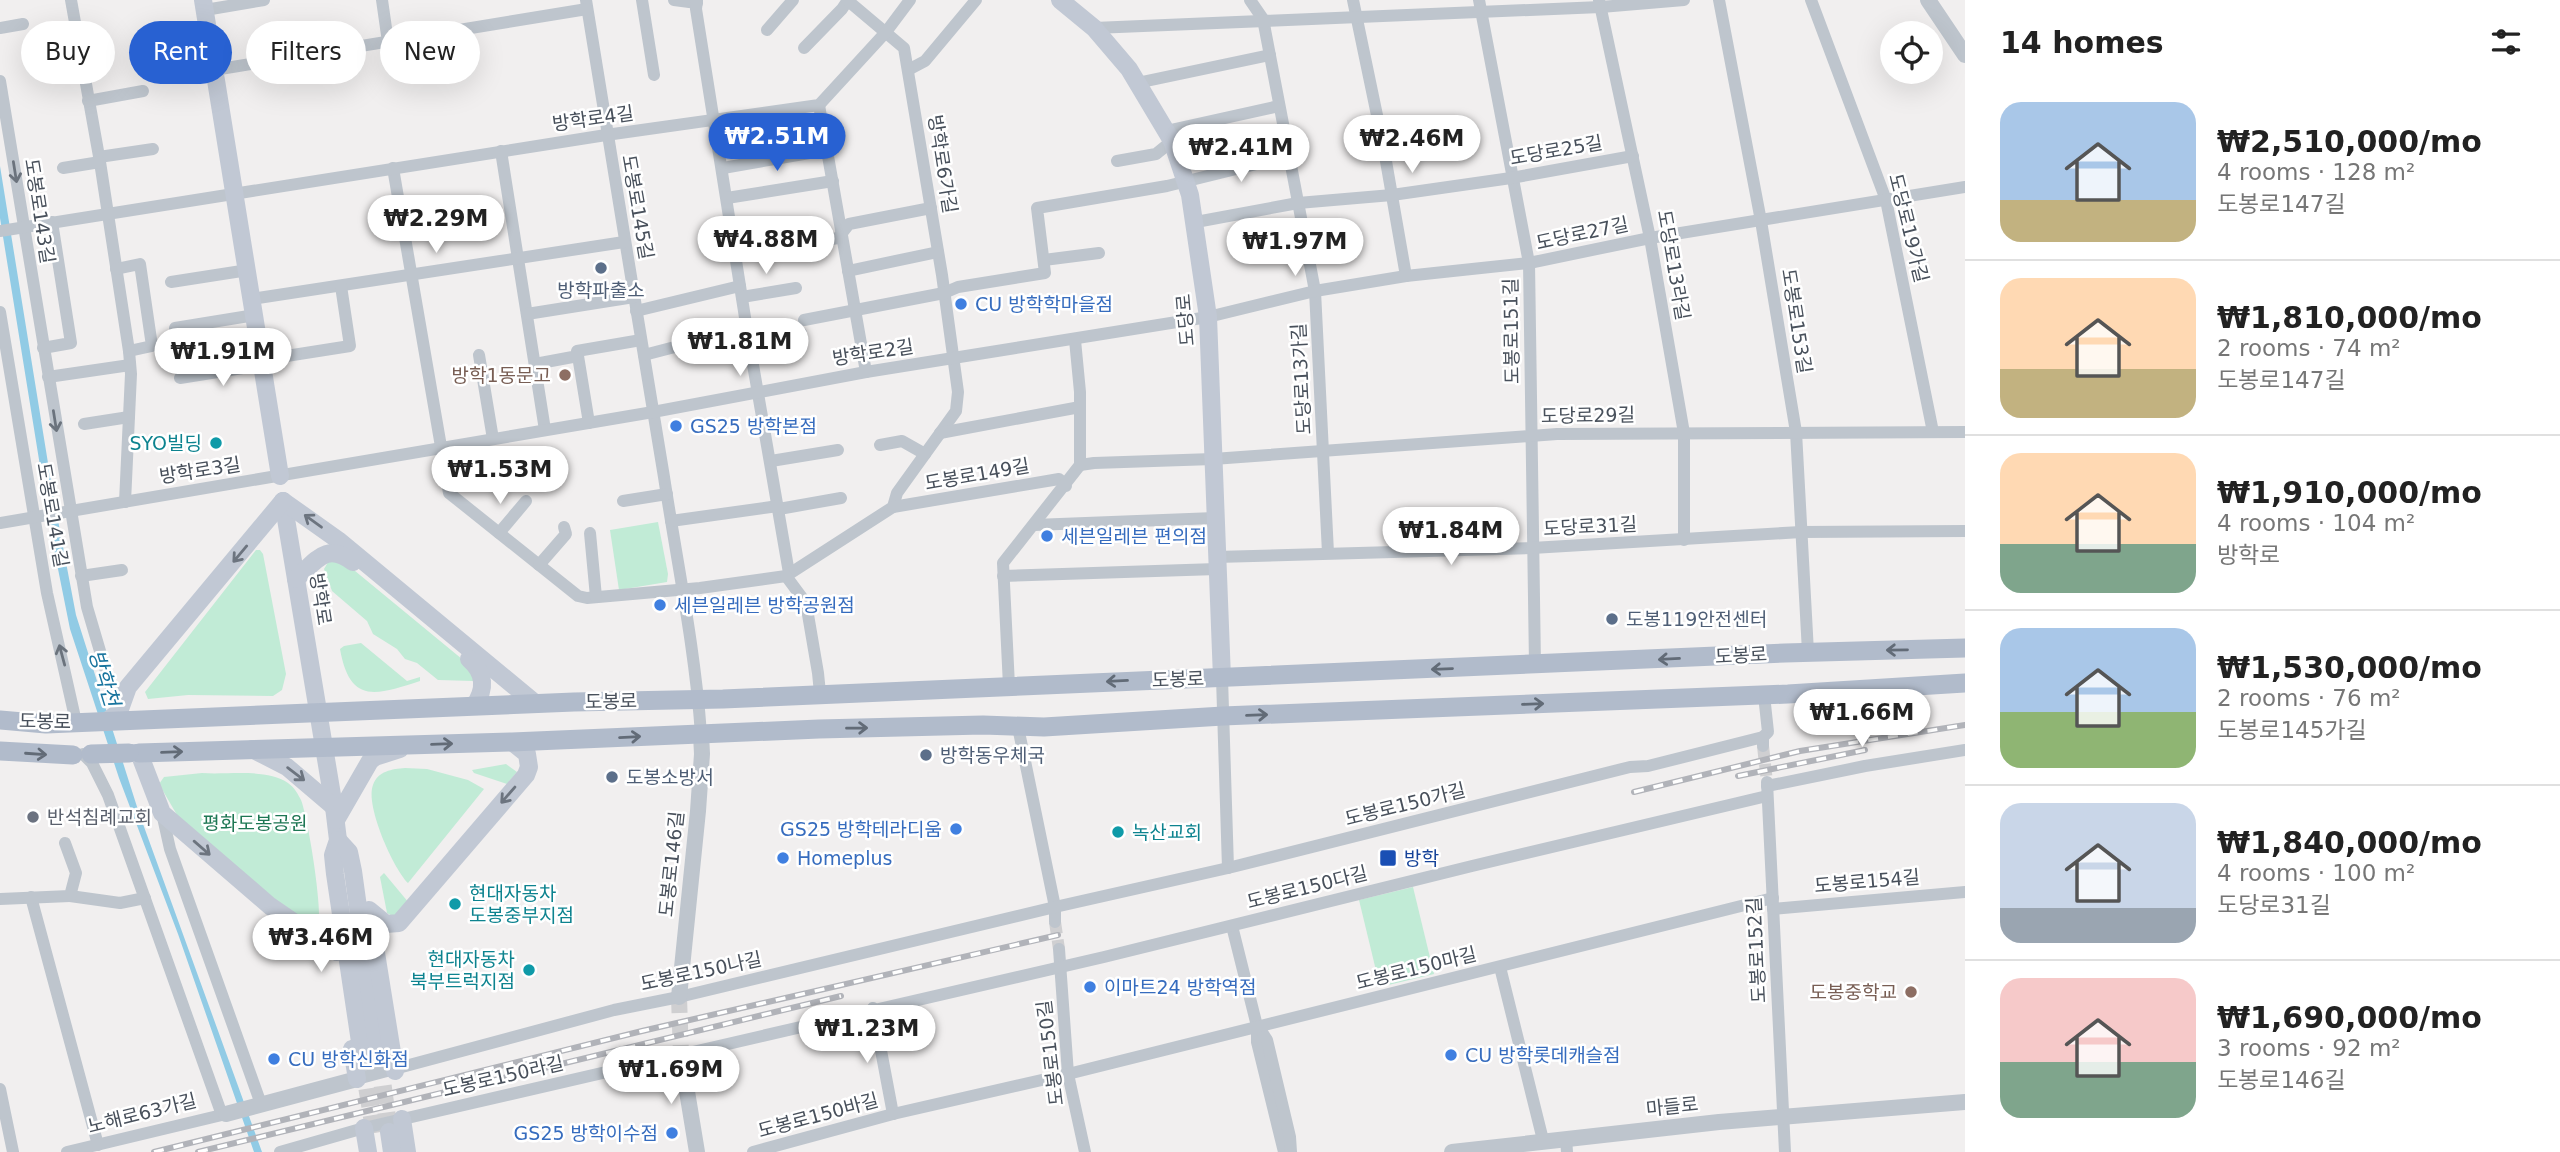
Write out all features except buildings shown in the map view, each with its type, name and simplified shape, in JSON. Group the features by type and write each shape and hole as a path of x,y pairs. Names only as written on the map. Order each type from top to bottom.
{"main road":[{"name":"도당로","path":"1060,0 1094,28 1129,69 1169,136 1186,180 1196,222 1208,317 1222,678"},
{"name":"방학로","path":"217,84 280,476"},
{"name":"방학로","path":"283,501 335,814 338,840 333,855 335,874 371,1060 354,872 349,852 338,840"},
{"path":"114,721 128,687 283,501 338,540 536,704"},
{"path":"296,579 326,553 340,553 355,563 474,663 481,672 483,686 474,706"},
{"name":"도봉로","path":"0,720 46,724 1808,652 1965,648"},
{"name":"도봉로","path":"0,751 82,755 984,725 1018,727 1223,716 1764,695 1965,683"},
{"path":"369,911 386,924 399,923 526,775 529,767 527,754 512,742"},
{"path":"252,749 287,767 335,814 370,761 375,757 414,746"},
{"path":"134,753 162,813 270,906 337,952"},
{"path":"354,872 363,885 369,911 395,1071"},
{"path":"335,874 327,891 357,1079"},
{"path":"402,1119 407,1152"},
{"path":"368,1152 376,1137 392,1152"}],"street":[{"path":"71,0 129,351 125,502"},
{"name":"방학로","path":"204,5 264,0"},
{"path":"382,0 385,21"},
{"path":"642,0 654,75"},
{"path":"674,0 697,2 741,292 779,507 788,574 806,603 820,693"},
{"path":"768,30 793,0"},
{"name":"방학로6가길","path":"804,48 842,9 847,0 904,48 958,392 956,411 897,494 893,507"},
{"path":"866,372 819,104 886,32 910,0"},
{"path":"908,70 925,61 976,0"},
{"name":"도당로13가길","path":"1250,0 1263,19 1315,291 1328,554"},
{"path":"1353,0 1406,276"},
{"path":"1094,28 1480,6 1684,0"},
{"name":"도봉로153길","path":"1718,0 1761,221 1797,432 1808,652"},
{"name":"도당로19가길","path":"1811,0 1886,200 1933,432"},
{"path":"1928,0 1965,54"},
{"name":"도당로13라길","path":"1600,3 1650,238 1684,433 1684,540"},
{"path":"480,25 587,5"},
{"name":"도봉로145길","path":"587,5 606,135 667,494 701,734"},
{"name":"도봉로151길","path":"1480,6 1528,263 1535,665"},
{"path":"0,28 21,24"},
{"path":"232,67 380,43"},
{"path":"1137,83 1270,55"},
{"name":"도봉로143길","path":"0,81 81,576 92,631 110,685 122,699"},
{"path":"88,101 143,92"},
{"name":"방학로4길","path":"236,194 819,104"},
{"path":"1117,161 1156,154 1169,136 1279,106"},
{"name":"도봉로143길","path":"63,169 153,149"},
{"path":"723,169 827,150"},
{"path":"501,151 545,430"},
{"path":"804,320 944,293 958,287 1045,272 1037,208 1167,186 1289,156"},
{"name":"도당로25길","path":"1196,222 1298,203 1392,195 1511,178 1633,156"},
{"path":"393,168 449,493 578,596 682,590 788,574 893,507"},
{"path":"727,198 833,181"},
{"name":"도당로27길","path":"1208,317 1315,291 1406,276 1528,263 1650,238 1965,187"},
{"path":"0,231 236,194"},
{"path":"736,255 838,238 849,224 931,208"},
{"name":"도봉로143길","path":"43,348 71,343 51,222"},
{"path":"175,328 341,286 624,242"},
{"path":"848,271 938,252"},
{"path":"1044,260 1099,253"},
{"path":"116,269 140,264 152,346 129,351"},
{"path":"171,282 248,270"},
{"path":"180,377 350,346 341,286"},
{"path":"636,311 741,292 796,288"},
{"path":"527,314 634,297"},
{"name":"도봉로141길","path":"0,312 4,357 47,593 79,722"},
{"name":"방학로2길","path":"280,476 653,412 866,372 1208,317"},
{"path":"644,355 694,342 699,337 801,333"},
{"path":"589,423 577,351 641,340"},
{"path":"1009,685 1003,563 1080,465 1080,407 1075,340"},
{"path":"479,355 493,439"},
{"path":"535,364 578,356"},
{"path":"48,377 130,365"},
{"path":"940,433 1080,407"},
{"path":"84,424 129,417"},
{"name":"도당로29길","path":"1213,459 1533,435 1965,432"},
{"path":"880,445 902,441 925,454"},
{"path":"771,461 838,450"},
{"path":"1080,465 1213,459"},
{"name":"방학로","path":"280,476 283,501"},
{"name":"방학로3길","path":"0,523 280,476"},
{"name":"도봉로149길","path":"893,507 1059,480 1066,486"},
{"path":"623,501 667,494"},
{"path":"671,521 841,498"},
{"path":"499,533 526,501"},
{"path":"1034,525 1215,519"},
{"path":"539,565 566,534 564,527"},
{"name":"도당로31길","path":"1216,563 1328,554 1532,548 1801,532 1965,531"},
{"path":"590,533 596,597"},
{"path":"1003,576 1216,563"},
{"path":"81,576 122,570"},
{"name":"도봉로","path":"1222,678 1228,868"},
{"name":"도봉로150가길","path":"1055,907 1228,868 1617,771 1763,741 1768,732 1764,695"},
{"path":"1018,727 1055,907 1055,922"},
{"name":"도봉로146길","path":"679,997 698,811 701,734"},
{"name":"도봉로150다길","path":"1059,965 1232,926 1486,863 1767,788 1865,765 1965,750"},
{"name":"도봉로","path":"82,755 92,763 103,782 224,1114"},
{"name":"도봉로152길","path":"1767,788 1782,1117"},
{"path":"162,813 170,849 257,1105"},
{"path":"65,843 76,873 70,896"},
{"name":"도봉로154길","path":"1773,903 1965,892"},
{"path":"0,900 70,896 120,903 145,898"},
{"path":"31,897 98,1145"},
{"name":"도봉로150마길","path":"1068,1074 1500,967 1773,903"},
{"name":"도봉로150나길","path":"357,1079 395,1071 541,1028 1055,907"},
{"path":"1232,926 1258,1026 1257,1042 1284,1152"},
{"name":"도봉로150길","path":"1059,950 1068,1074 1085,1152"},
{"name":"도봉로150라길","path":"282,1152 376,1137 402,1119 1059,965"},
{"path":"1500,967 1543,1140"},
{"name":"도봉로150바길","path":"873,1009 893,1114"},
{"path":"1258,1026 1267,1040 1290,1137 1291,1152"},
{"path":"681,1055 696,1152"},
{"name":"도봉로150바길","path":"752,1152 893,1114 1068,1074"},
{"path":"224,1114 357,1079"},
{"path":"0,1088 13,1152"},
{"name":"마들로","path":"1452,1152 1543,1140 1567,1145 1782,1117 1965,1102"},
{"name":"노해로63가길","path":"67,1152 224,1114"},
{"path":"1782,1117 1785,1152"}],"green space":[{"path":"658,522 668,574 667,582 619,590 610,530"},
{"path":"256,550 263,554 286,674 282,690 273,696 188,695 148,699 145,692"},
{"path":"330,559 349,566 468,664 474,676 473,681 438,680 373,634 367,621 332,591 324,569"},
{"path":"361,643 407,681 420,677 420,681 378,692 358,687 351,680 340,649"},
{"path":"506,764 517,772 507,784 472,770"},
{"path":"427,769 468,780 484,789 408,883 395,864 382,836 372,794 378,777 390,770"},
{"name":"평화도봉공원","path":"202,773 269,775 288,783 296,791 304,810 311,845 319,906 318,930 310,931 177,815 159,784 164,777"},
{"path":"384,873 409,903 394,917 387,913 380,877"},
{"path":"1413,887 1434,974 1380,987 1359,900"}],"water":[{"path":"0,166 53,494 76,615 139,813 262,1152 254,1152 178,934 119,778 70,629 51,534 0,218"}],"tunnel":[{"path":"1763,746 1767,782"},
{"path":"1055,922 1059,949"},
{"path":"679,997 681,1055"},
{"path":"379,1059 389,1132"},
{"path":"363,1062 375,1135"}],"railway":[{"path":"1634,792 1800,751 1965,725"},
{"path":"1738,776 1865,750"},
{"path":"154,1152 642,1031 1058,935"},
{"path":"198,1152 841,996"}],"place":[{"name":"방학파출소","path":"601,268"},
{"name":"CU 방학학마을점","path":"961,304"},
{"name":"방학1동문고","path":"565,375"},
{"name":"GS25 방학본점","path":"676,426"},
{"name":"SYO빌딩","path":"216,443"},
{"name":"세븐일레븐 편의점","path":"1047,536"},
{"name":"세븐일레븐 방학공원점","path":"660,605"},
{"name":"도봉119안전센터","path":"1612,619"},
{"name":"방학동우체국","path":"926,755"},
{"name":"도봉소방서","path":"612,777"},
{"name":"반석침례교회","path":"33,817"},
{"name":"GS25 방학테라디움","path":"956,829"},
{"name":"녹산교회","path":"1118,832"},
{"name":"Homeplus","path":"783,858"},
{"name":"방학","path":"1388,858"},
{"name":"현대자동차 도봉중부지점","path":"455,904"},
{"name":"현대자동차 북부트럭지점","path":"529,970"},
{"name":"이마트24 방학역점","path":"1090,987"},
{"name":"도봉중학교","path":"1911,992"},
{"name":"CU 방학롯데캐슬점","path":"1451,1055"},
{"name":"CU 방학신화점","path":"274,1059"},
{"name":"GS25 방학이수점","path":"672,1133"}],"water label":[{"name":"방학천","path":"104,678"}]}
